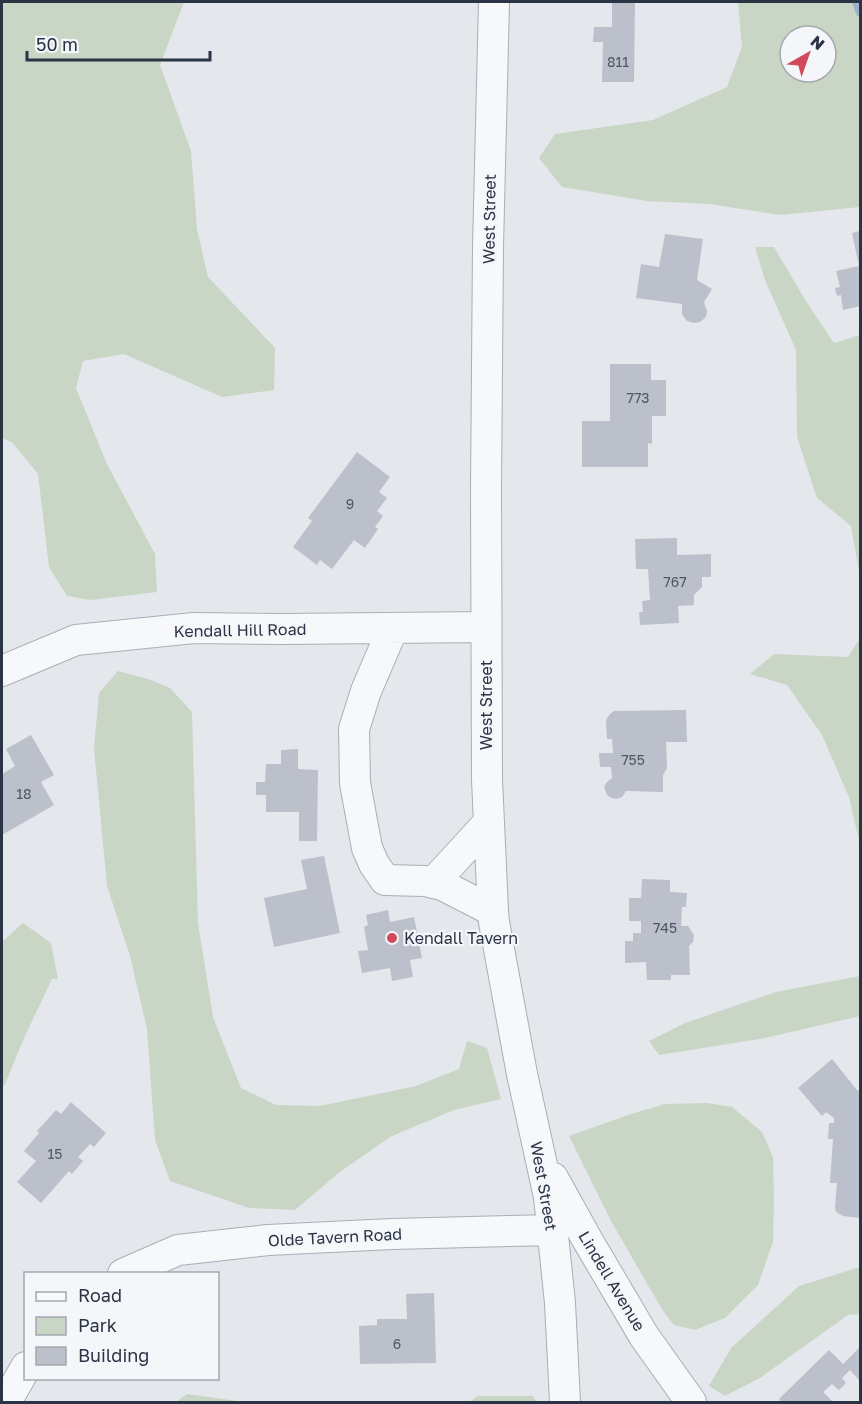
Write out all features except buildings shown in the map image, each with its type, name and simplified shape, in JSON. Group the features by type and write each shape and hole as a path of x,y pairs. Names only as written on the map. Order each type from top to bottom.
{"street":[{"name":"West Street","path":"494,2 488,247 486,627 487,779 493,911 522,1074 549,1197 560,1303 565,1402"},
{"name":"Kendall Hill Road","path":"2,671 76,640 194,628 486,627"},
{"path":"393,628 366,691 354,729 355,783 367,848 385,880 425,881 442,885 493,911"},
{"path":"433,883 489,822"},
{"name":"Lindell Avenue","path":"540,1155 644,1336 691,1402"},
{"name":"Olde Tavern Road","path":"128,1272 178,1250 268,1240 553,1230"},
{"path":"6,1402 24,1370"}],"green space":[{"path":"2,2 184,2 160,65 191,151 197,229 208,277 275,348 274,390 222,397 124,354 83,361 76,388 107,464 155,554 157,592 90,600 67,596 49,567 38,474 13,443 2,438"},
{"path":"738,2 860,2 860,207 780,215 709,204 647,201 562,187 539,158 555,134 653,120 727,87 742,47"},
{"path":"755,247 774,247 834,343 860,335 860,577 851,526 817,498 797,437 796,350 765,280"},
{"path":"860,638 860,845 849,797 822,735 787,685 750,674 774,654 848,657"},
{"path":"118,671 170,688 192,712 198,923 213,1017 241,1088 276,1105 320,1106 416,1086 459,1069 467,1041 487,1048 501,1099 454,1110 392,1136 341,1171 295,1210 249,1208 170,1181 155,1140 147,1029 130,956 107,886 94,748 99,693"},
{"path":"23,923 51,943 58,979 52,979 2,1087 2,942"},
{"path":"860,976 860,1016 765,1038 659,1055 649,1041 685,1023 776,992"},
{"path":"707,1103 732,1107 762,1132 773,1157 773,1242 758,1285 725,1318 695,1330 674,1325 663,1311 611,1221 569,1136 665,1104"},
{"path":"860,1267 860,1314 848,1315 760,1378 725,1396 709,1386 731,1348 799,1286"},
{"path":"187,1394 244,1402 176,1402"},
{"path":"478,1396 533,1396 536,1402 469,1402"}],"waterway":[{"path":"856,2 860,13"}],"place":[{"name":"Kendall Tavern","path":"392,938"}]}
